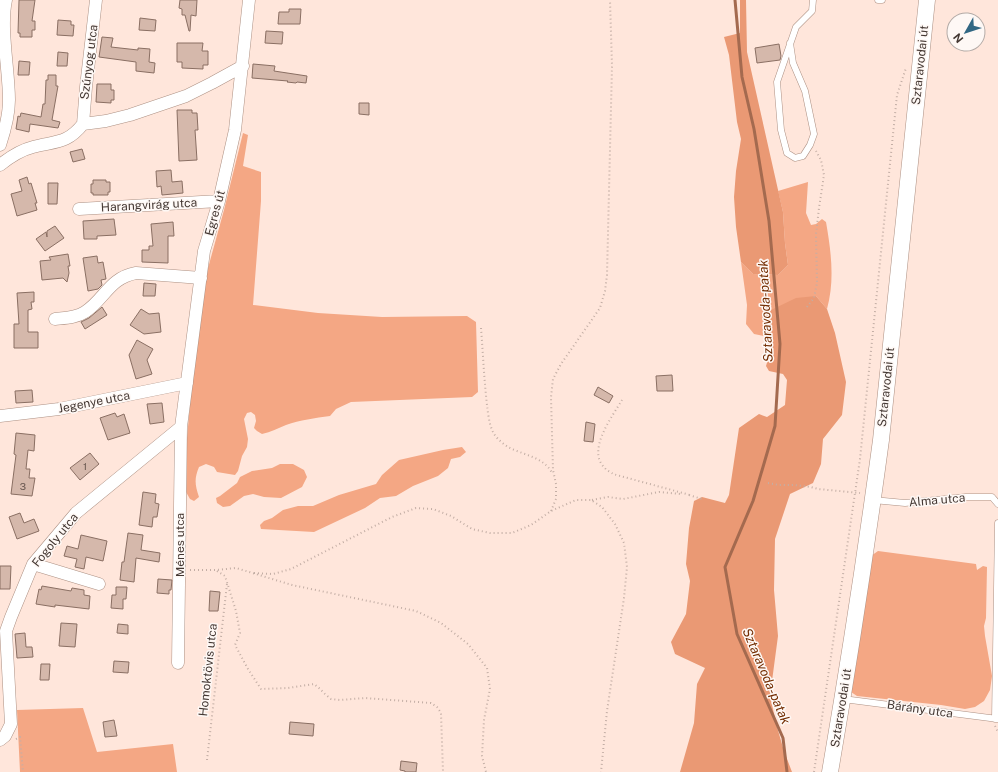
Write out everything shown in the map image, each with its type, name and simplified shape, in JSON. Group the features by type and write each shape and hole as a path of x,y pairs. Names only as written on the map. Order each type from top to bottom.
{"street":[{"path":"0,145 9,102 1,14 6,0"},
{"name":"Szúnyog utca","path":"83,124 96,0"},
{"name":"Egres út","path":"181,427 204,251 219,201 235,130 250,0"},
{"name":"Sztaravodai út","path":"830,772 843,699 881,440 927,0"},
{"path":"0,165 16,153 32,147 66,139 77,132 83,124 106,121 130,115 186,96 242,66"},
{"name":"Harangvirág utca","path":"79,208 219,201"},
{"path":"55,319 76,316 85,312 116,282 129,274 136,273 201,278"},
{"name":"Jegenye utca","path":"0,416 58,409 187,383"},
{"name":"Ménes utca","path":"178,663 181,427"},
{"name":"Fogoly utca","path":"0,740 5,736 11,724 4,666 6,631 33,564 76,513 181,427"},
{"path":"33,564 99,584"}],"lane":[{"path":"790,43 793,63 805,91 814,134 810,145 803,156 795,158 787,153 781,130 777,82 790,43 796,28 812,11 813,0"},
{"name":"Alma utca","path":"873,497 905,503 966,496 992,497 998,504"},
{"path":"997,719 998,523"},
{"name":"Bárány utca","path":"843,699 997,719"}],"path":[{"path":"554,478 551,405 553,379 561,364 600,308 606,291 612,66 610,0"},
{"path":"814,772 860,459 897,95 907,67 921,56"},
{"path":"807,306 814,298 817,283 816,234 824,175 822,160 818,152 810,145"},
{"path":"482,328 484,382 489,420 493,432 499,441 509,447 536,458 546,464 551,470 556,484 556,499 551,511"},
{"path":"622,400 600,440 598,450 600,461 605,468 613,474 702,499"},
{"path":"768,483 779,485 800,485 818,489 855,492 873,497"},
{"path":"254,573 273,574 291,569 392,517 416,508 433,508 451,516 472,529 490,533 512,533 531,525 551,511 576,500 591,500 608,497 624,499 658,492 690,495"},
{"path":"591,500 602,507 615,524 624,543 627,567 624,598 607,712 601,772"},
{"path":"179,562 188,570 236,568 292,585 416,611 441,623 468,644 486,668 490,689 484,720 482,756 486,772"},
{"path":"216,570 225,576 236,611 240,633 235,645 261,690 314,684 331,699 340,700 365,698 431,703 437,707 441,713 443,772"},
{"name":"Homoktövis utca","path":"207,760 227,583"},
{"path":"13,740 20,737 23,772"}],"shaded area":[{"path":"740,0 746,0 747,52 783,212 788,265 778,275 753,274 741,262 736,227 734,197 741,139 737,122 729,55 724,37 740,33"},
{"path":"243,133 248,135 243,166 261,172 261,201 253,305 318,313 382,317 467,316 476,322 478,392 472,397 351,402 336,409 330,416 297,422 262,434 254,428 256,421 255,415 251,412 247,413 244,419 248,439 247,447 242,456 238,471 235,475 217,472 214,467 206,464 199,467 196,475 196,482 199,497 194,501 190,499 186,492 185,467 193,371 205,279"},
{"path":"808,182 806,213 811,225 816,224 822,219 826,222 828,233 832,276 827,309 816,296 763,320 764,336 754,334 746,324 747,305 741,262 753,274 778,275 788,265 783,212 778,191"},
{"path":"816,296 827,309 835,333 846,382 842,415 823,439 821,464 813,483 790,494 775,539 774,590 778,636 770,696 777,727 792,772 680,772 694,723 697,684 705,668 675,654 671,642 686,614 690,581 686,564 689,528 694,501 702,497 725,503 729,495 739,428 759,414 767,417 785,405 787,380 783,374 769,371 766,366 771,349 764,336 763,320 771,310 796,298"},
{"path":"462,447 466,452 460,457 451,459 448,468 438,476 413,486 396,496 380,498 365,508 314,532 261,529 260,525 264,521 272,518 283,510 298,506 313,506 339,495 376,484 382,475 399,460"},
{"path":"280,464 293,464 304,470 307,477 302,487 281,498 264,497 253,494 244,496 230,506 223,507 217,503 216,498 237,483 240,477 252,471 272,468"},
{"path":"878,551 976,564 977,570 983,566 987,567 986,618 984,626 992,676 990,690 984,701 975,707 965,709 857,696 851,692 871,556"},
{"path":"83,708 97,752 173,744 177,772 20,772 17,710"}],"building":[{"path":"19,0 35,0 32,21 35,21 35,30 32,30 32,37 20,37 20,33 18,33"},
{"path":"180,0 197,0 196,16 191,15 190,31 185,15 182,15 182,9 179,8"},
{"path":"289,9 301,9 300,24 278,24 279,12 289,12"},
{"path":"140,18 156,20 155,31 139,30"},
{"path":"58,20 71,21 71,25 74,25 73,36 57,35"},
{"path":"266,31 283,32 282,44 265,43"},
{"path":"102,37 113,38 111,47 138,50 138,48 150,49 149,62 155,63 154,73 136,71 136,62 99,57"},
{"path":"177,43 203,43 202,51 208,51 208,65 203,65 203,69 182,68 182,62 177,62"},
{"path":"779,44 781,56 780,60 757,63 755,48"},
{"path":"58,52 68,53 67,66 57,66"},
{"path":"19,61 30,62 29,75 18,75"},
{"path":"253,64 275,66 274,71 307,76 306,83 252,78"},
{"path":"48,75 56,75 56,86 58,86 52,120 60,122 58,128 30,124 29,132 16,129 18,116 20,117 21,113 41,117 43,104 45,104 46,80 48,80"},
{"path":"97,84 111,84 111,90 114,90 114,100 111,100 111,103 96,102"},
{"path":"359,103 369,103 369,115 359,114"},
{"path":"177,110 192,110 192,113 197,113 198,130 195,130 197,160 179,161"},
{"path":"82,149 85,159 73,162 70,152"},
{"path":"171,170 172,182 182,181 183,193 162,195 161,186 157,187 156,171"},
{"path":"27,177 29,184 31,183 37,203 35,203 37,210 17,216 11,194 22,191 19,180"},
{"path":"93,180 106,180 106,182 110,182 110,192 108,192 108,195 93,195 93,193 91,193 91,184 93,184"},
{"path":"48,183 58,183 57,204 48,204"},
{"path":"114,219 116,235 97,236 97,239 84,239 83,221"},
{"path":"173,222 174,236 168,236 168,263 142,262 142,250 149,250 149,246 153,246 151,224"},
{"path":"55,226 64,238 45,251 36,239 46,232 47,237 47,231"},
{"path":"68,254 70,266 68,266 69,273 67,282 63,278 42,280 40,261 51,260 49,257"},
{"path":"97,256 98,263 103,262 106,279 101,280 102,285 98,289 88,291 83,258"},
{"path":"144,283 156,284 155,296 143,296"},
{"path":"34,292 34,302 31,302 32,309 28,310 28,332 38,332 38,348 14,348 14,324 19,324 17,293"},
{"path":"102,307 107,315 85,329 81,322 89,318"},
{"path":"141,309 149,314 159,313 161,332 144,334 130,325"},
{"path":"137,340 153,349 147,360 152,374 136,379 129,355"},
{"path":"672,375 673,391 657,391 656,376"},
{"path":"598,387 613,396 609,403 594,395"},
{"path":"32,390 33,402 16,403 15,391"},
{"path":"162,403 164,422 150,424 147,404"},
{"path":"115,413 117,417 124,414 130,433 108,440 100,418"},
{"path":"586,422 595,424 593,442 584,441"},
{"path":"16,433 35,435 34,451 28,450 26,469 30,469 29,478 35,478 32,496 11,494 16,455 14,454"},
{"path":"90,453 99,464 80,480 70,468"},
{"path":"143,492 156,494 155,503 159,504 157,517 153,517 152,527 139,525"},
{"path":"20,513 24,523 34,519 39,531 17,539 9,517"},
{"path":"128,533 143,535 141,550 160,553 159,562 136,558 134,582 120,580"},
{"path":"81,535 107,541 103,561 86,557 84,569 75,567 77,559 64,556 67,546 78,549"},
{"path":"0,566 11,566 10,589 0,589"},
{"path":"158,579 172,580 169,594 157,593"},
{"path":"42,586 71,591 72,588 84,590 84,595 90,596 89,609 55,605 55,607 36,604 39,589 41,590"},
{"path":"116,587 127,587 126,599 123,599 123,609 111,608 112,595 116,595"},
{"path":"210,591 220,592 218,611 209,611"},
{"path":"61,623 77,624 75,647 59,646"},
{"path":"118,624 128,625 128,634 117,633"},
{"path":"25,633 26,647 32,647 33,657 17,658 15,634"},
{"path":"114,661 129,662 128,673 113,672"},
{"path":"41,664 50,664 49,680 40,680"},
{"path":"114,720 117,736 105,737 103,722"},
{"path":"290,722 314,724 313,736 289,734"},
{"path":"401,761 417,763 416,772 405,772 400,770"}],"waterway":[{"name":"Sztaravoda-patak","path":"735,0 742,77 754,129 769,221 780,344 775,426 753,501 725,567 737,634 783,738 787,772"}]}
